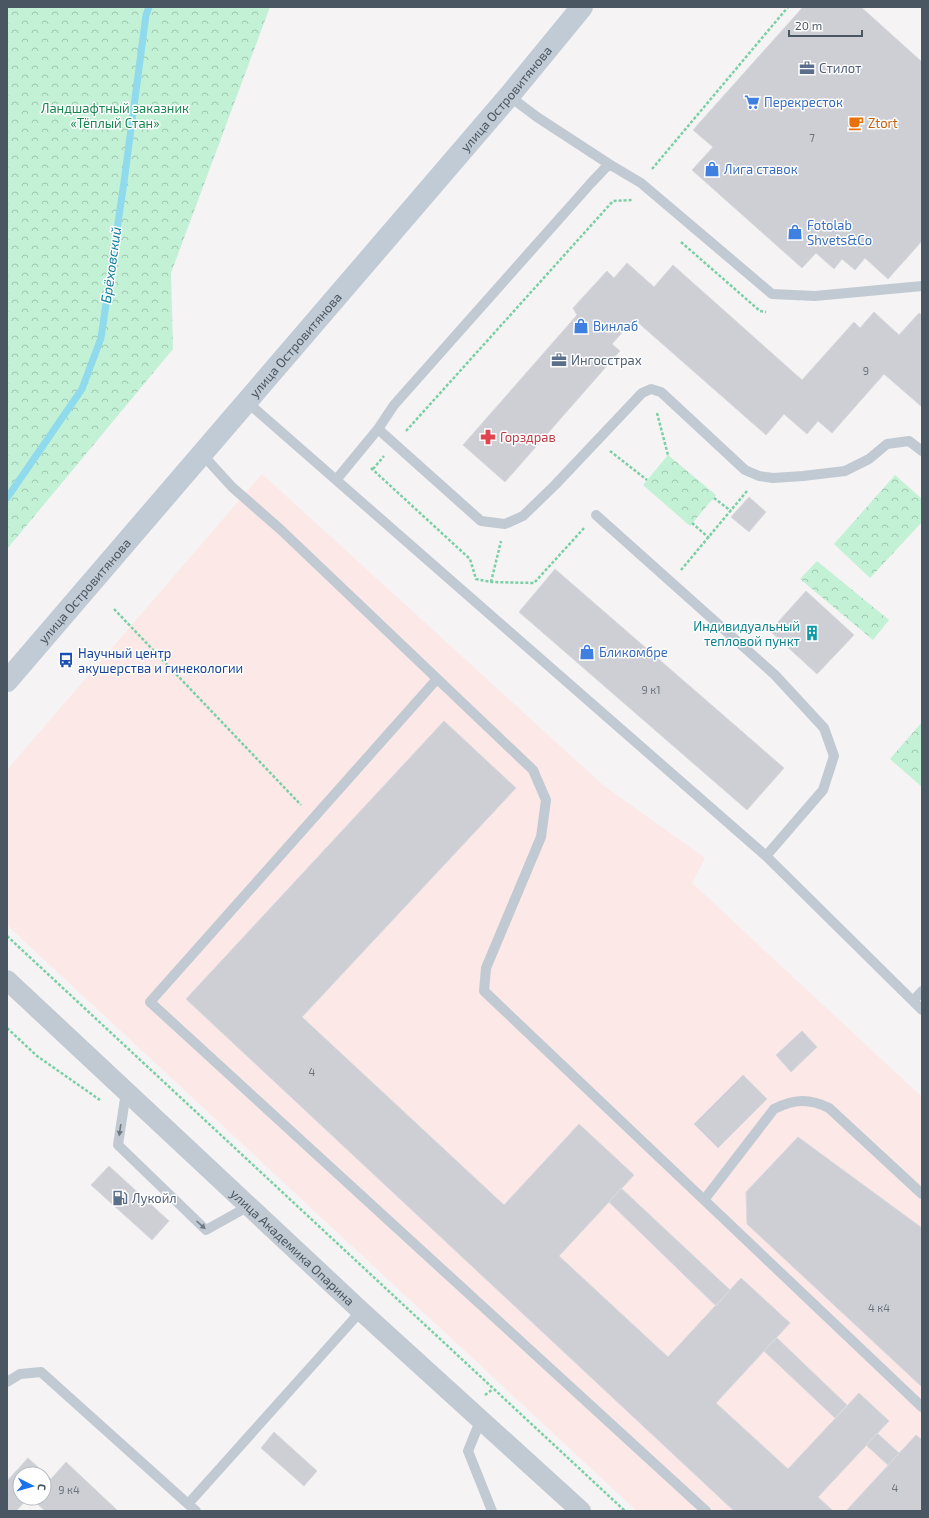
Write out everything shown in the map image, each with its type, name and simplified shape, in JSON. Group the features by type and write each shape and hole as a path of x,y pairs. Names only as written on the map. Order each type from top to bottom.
{"main road":[{"name":"улица Островитянова","path":"7,681 509,96 582,7"}],"street":[{"name":"улица Академика Опарина","path":"7,980 361,1310 580,1511"}],"lane":[{"path":"509,96 584,149 641,183 772,294 815,296 922,286"},
{"path":"336,480 378,429 399,399 590,183 609,164"},
{"path":"378,429 481,521 506,524 523,516 556,485 642,393 651,389 661,392 745,470 759,476 773,478 803,476 844,470 869,459 887,444 909,441 922,451"},
{"path":"247,402 766,856 922,1010"},
{"path":"202,454 232,487 280,529 532,770 546,800 541,837 486,968 484,991 922,1407"},
{"path":"596,515 775,675 824,728 834,756 823,790 766,856"},
{"path":"437,679 150,1002 706,1511"},
{"path":"913,1001 922,991"},
{"path":"126,1092 118,1145 206,1230 249,1206"},
{"path":"704,1200 774,1109 786,1103 802,1100 816,1102 829,1108 922,1194"},
{"path":"188,1504 361,1310"},
{"path":"7,1382 20,1374 42,1372 196,1511"},
{"path":"481,1419 468,1451 492,1511"}],"path":[{"path":"631,199 641,183 788,7"},
{"path":"373,469 613,201"},
{"path":"651,389 668,455"},
{"path":"597,441 647,480"},
{"path":"356,457 373,469 470,560 476,579 491,582 534,582 596,515"},
{"path":"670,582 709,538 759,476"},
{"path":"714,498 731,511"},
{"path":"692,523 709,538"},
{"path":"491,582 506,524"},
{"path":"114,609 314,818"},
{"path":"7,936 625,1511"}],"shaded area":[{"path":"262,474 604,786 705,858 692,883 922,1097 922,1511 637,1511 7,925 7,770"}],"green space":[{"name":"Ландшафтный заказник «Тёплый Стан»","path":"7,7 270,7 171,273 173,349 7,549"},
{"path":"668,455 716,495 690,526 643,485"},
{"path":"895,475 922,499 922,522 870,578 834,544"},
{"path":"817,561 889,620 873,640 800,579"},
{"path":"922,722 922,787 890,759"}],"building":[{"path":"803,7 861,7 922,62 922,241 888,279 865,258 855,270 842,259 834,269 816,253 802,268 692,170 713,147 693,130"},
{"path":"627,263 654,287 673,265 802,380 854,322 860,328 874,312 899,335 919,313 922,315 922,407 884,374 832,433 818,421 807,434 784,414 766,435 634,319 612,344 620,351 505,482 463,445 577,315 573,308 607,271 614,278"},
{"path":"749,497 766,512 749,532 731,517"},
{"path":"555,569 784,768 747,810 519,612"},
{"name":"Индивидуальный тепловой пункт","path":"806,591 854,635 817,674 770,631"},
{"path":"444,721 516,788 302,1017 504,1205 579,1124 634,1175 559,1256 668,1357 741,1278 790,1323 716,1403 788,1469 859,1393 889,1421 818,1497 833,1511 734,1511 186,999"},
{"path":"802,1031 817,1047 791,1072 776,1055"},
{"path":"743,1075 767,1099 718,1148 694,1124"},
{"path":"798,1137 922,1228 922,1387 747,1224 746,1192"},
{"path":"109,1166 169,1221 152,1240 91,1185"},
{"path":"621,1188 730,1290 716,1306 609,1202"},
{"path":"777,1338 847,1405 835,1418 764,1351"},
{"path":"274,1432 317,1471 304,1486 261,1448"},
{"path":"877,1433 899,1453 888,1465 866,1445"},
{"path":"916,1435 922,1440 922,1511 846,1511"},
{"path":"28,1458 37,1466 21,1466"},
{"path":"66,1462 118,1511 45,1511 40,1506 52,1506 52,1478"},
{"path":"12,1476 12,1506 21,1506 16,1511 7,1511 7,1481"}],"waterway":[{"name":"Брёховский","path":"7,498 82,389 101,338 124,182 146,15 149,7"}],"place":[{"name":"Стилот","path":"807,68"},
{"name":"Перекресток","path":"752,102"},
{"name":"Ztort","path":"856,123"},
{"name":"Лига ставок","path":"712,169"},
{"name":"Fotolab Shvets&Co","path":"795,232"},
{"name":"Винлаб","path":"581,326"},
{"name":"Ингосстрах","path":"559,360"},
{"name":"Горздрав","path":"488,437"},
{"name":"Индивидуальный тепловой пункт","path":"812,633"},
{"name":"Бликомбре","path":"587,652"},
{"name":"Научный центр акушерства и гинекологии","path":"66,660"},
{"name":"Лукойл","path":"120,1198"}]}
